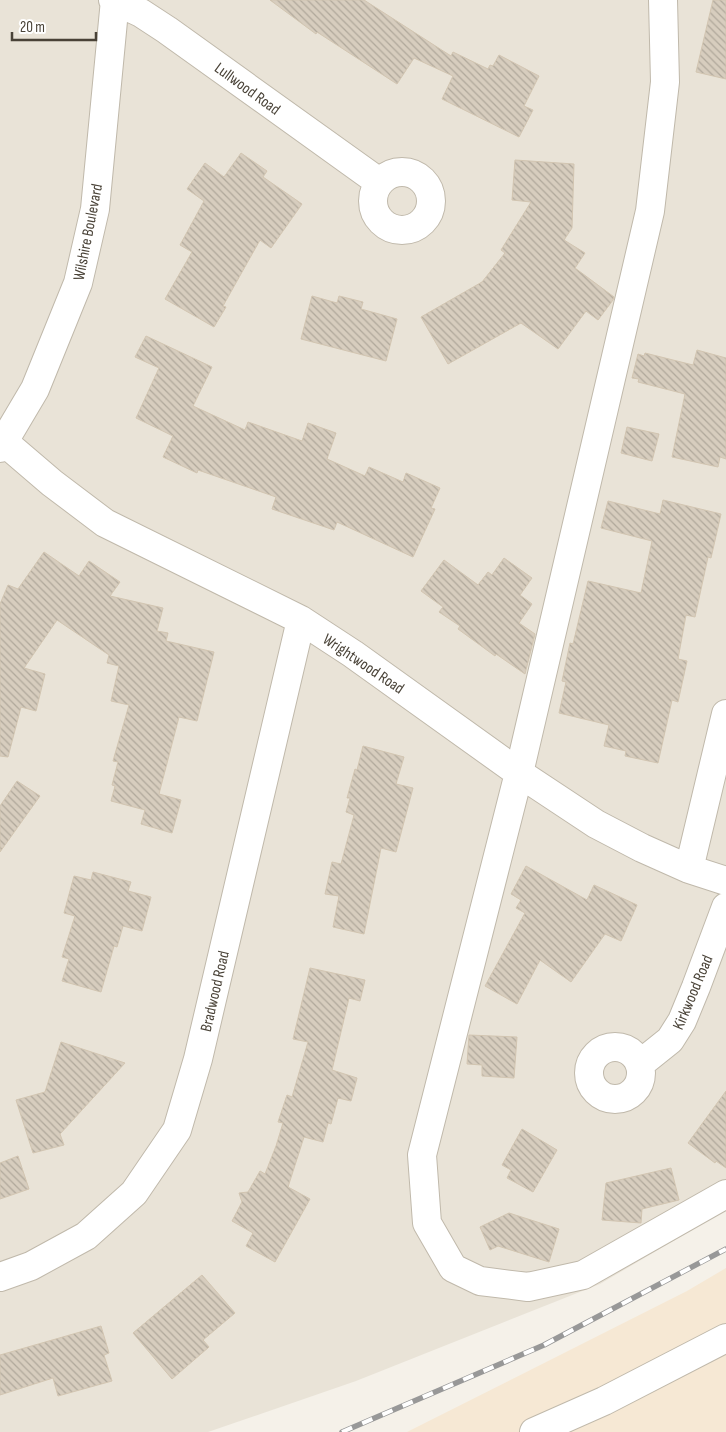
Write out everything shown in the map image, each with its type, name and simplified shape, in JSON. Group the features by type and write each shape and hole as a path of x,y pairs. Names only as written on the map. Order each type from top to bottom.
{"street":[{"name":"Lullwood Road","path":"114,0 141,13 167,30 379,182"},
{"name":"Wilshire Boulevard","path":"2,445 35,389 78,283 95,209 114,0"},
{"path":"663,0 665,82 650,211 519,773 422,1155 427,1223 453,1268 480,1281 528,1287 583,1275 726,1194"},
{"name":"Wrightwood Road","path":"2,445 105,523 301,620 353,654 519,773 596,824 642,848 726,881"},
{"name":"Bradwood Road","path":"0,1276 31,1266 86,1236 134,1194 177,1130 198,1059 301,620"},
{"path":"689,868 726,714"},
{"name":"Kirkwood Road","path":"640,1064 670,1040 682,1021 726,907"},
{"path":"534,1432 604,1401 726,1338"}],"shaded area":[{"path":"0,0 726,0 726,1210 600,1284 356,1381 208,1432 0,1432"},
{"path":"726,1268 726,1432 407,1432 687,1291"}],"building":[{"path":"270,0 364,0 451,56 453,52 488,69 490,65 493,66 499,55 539,76 524,106 533,110 519,137 442,99 453,76 414,58 397,84 317,32 316,34"},
{"path":"713,0 726,0 726,79 696,72"},
{"path":"241,153 267,171 263,177 302,204 271,248 260,240 223,306 226,307 214,327 165,299 192,252 180,245 204,201 187,189 205,163 224,177"},
{"path":"515,160 574,164 572,228 564,240 585,253 575,268 614,297 598,320 586,311 558,349 521,323 448,364 421,317 482,282 505,253 501,250 531,202 512,200"},
{"path":"312,296 337,303 339,296 363,302 361,309 397,319 386,361 301,339"},
{"path":"146,336 212,367 193,406 245,430 248,422 302,441 308,423 336,433 327,459 365,476 369,467 403,482 406,473 440,488 431,508 435,509 413,557 337,522 334,530 272,509 276,497 198,470 197,473 163,457 173,436 136,418 159,368 135,357"},
{"path":"697,350 726,358 726,459 720,457 718,467 672,457 685,394 638,382 639,379 632,378 638,354 644,356 645,353 693,365"},
{"path":"627,427 659,434 652,461 621,453"},
{"path":"663,500 721,514 711,558 708,557 695,617 686,615 678,659 687,661 678,702 672,700 658,763 625,756 626,751 604,746 609,725 559,713 566,682 562,681 570,643 573,644 588,581 641,593 652,541 601,528 608,501 660,514"},
{"path":"44,552 79,576 89,561 120,582 110,596 163,608 157,631 168,633 166,641 214,652 197,721 179,717 159,794 181,800 172,833 141,824 145,810 111,801 115,786 112,785 118,762 113,761 129,705 111,701 119,666 107,663 109,655 57,620 24,668 45,674 36,711 21,707 8,757 0,756 0,604 8,585 18,589"},
{"path":"504,558 532,578 520,595 532,604 519,623 535,634 525,674 496,654 495,656 458,629 460,626 439,612 443,607 421,591 444,560 478,585 488,572 492,575"},
{"path":"363,746 404,757 396,784 413,788 396,852 381,848 364,934 333,927 339,896 325,894 332,862 341,864 354,815 346,812 350,798 347,798"},
{"path":"17,781 40,796 0,852 0,806"},
{"path":"526,866 587,900 594,885 637,905 621,941 605,934 571,982 540,960 517,1004 485,986 525,913 516,908 521,900 511,894"},
{"path":"93,872 131,882 128,891 151,897 142,931 123,926 117,947 114,946 101,992 62,981 69,959 62,957 75,916 64,913 74,876 91,880"},
{"path":"310,968 365,980 360,1001 349,998 332,1070 357,1078 351,1101 338,1098 331,1124 328,1123 323,1142 304,1137 288,1187 310,1199 275,1262 246,1246 253,1233 232,1221 242,1202 239,1193 248,1192 260,1171 265,1174 283,1123 278,1122 287,1095 292,1097 308,1042 293,1039"},
{"path":"469,1035 517,1037 514,1078 482,1076 482,1065 467,1064"},
{"path":"61,1042 125,1063 60,1134 64,1145 33,1153 16,1100 45,1092"},
{"path":"726,1091 726,1168 716,1161 715,1163 688,1143"},
{"path":"522,1129 557,1150 533,1192 507,1178 511,1170 502,1165"},
{"path":"18,1156 29,1189 0,1199 0,1163"},
{"path":"671,1168 679,1200 642,1209 641,1223 602,1220 606,1183"},
{"path":"509,1213 559,1229 549,1262 498,1246 490,1250 480,1227"},
{"path":"202,1275 235,1313 203,1340 209,1347 172,1379 133,1333"},
{"path":"101,1326 109,1353 104,1355 112,1381 58,1396 53,1378 0,1395 0,1355"}],"railway":[{"path":"342,1432 544,1345 726,1249"}]}
